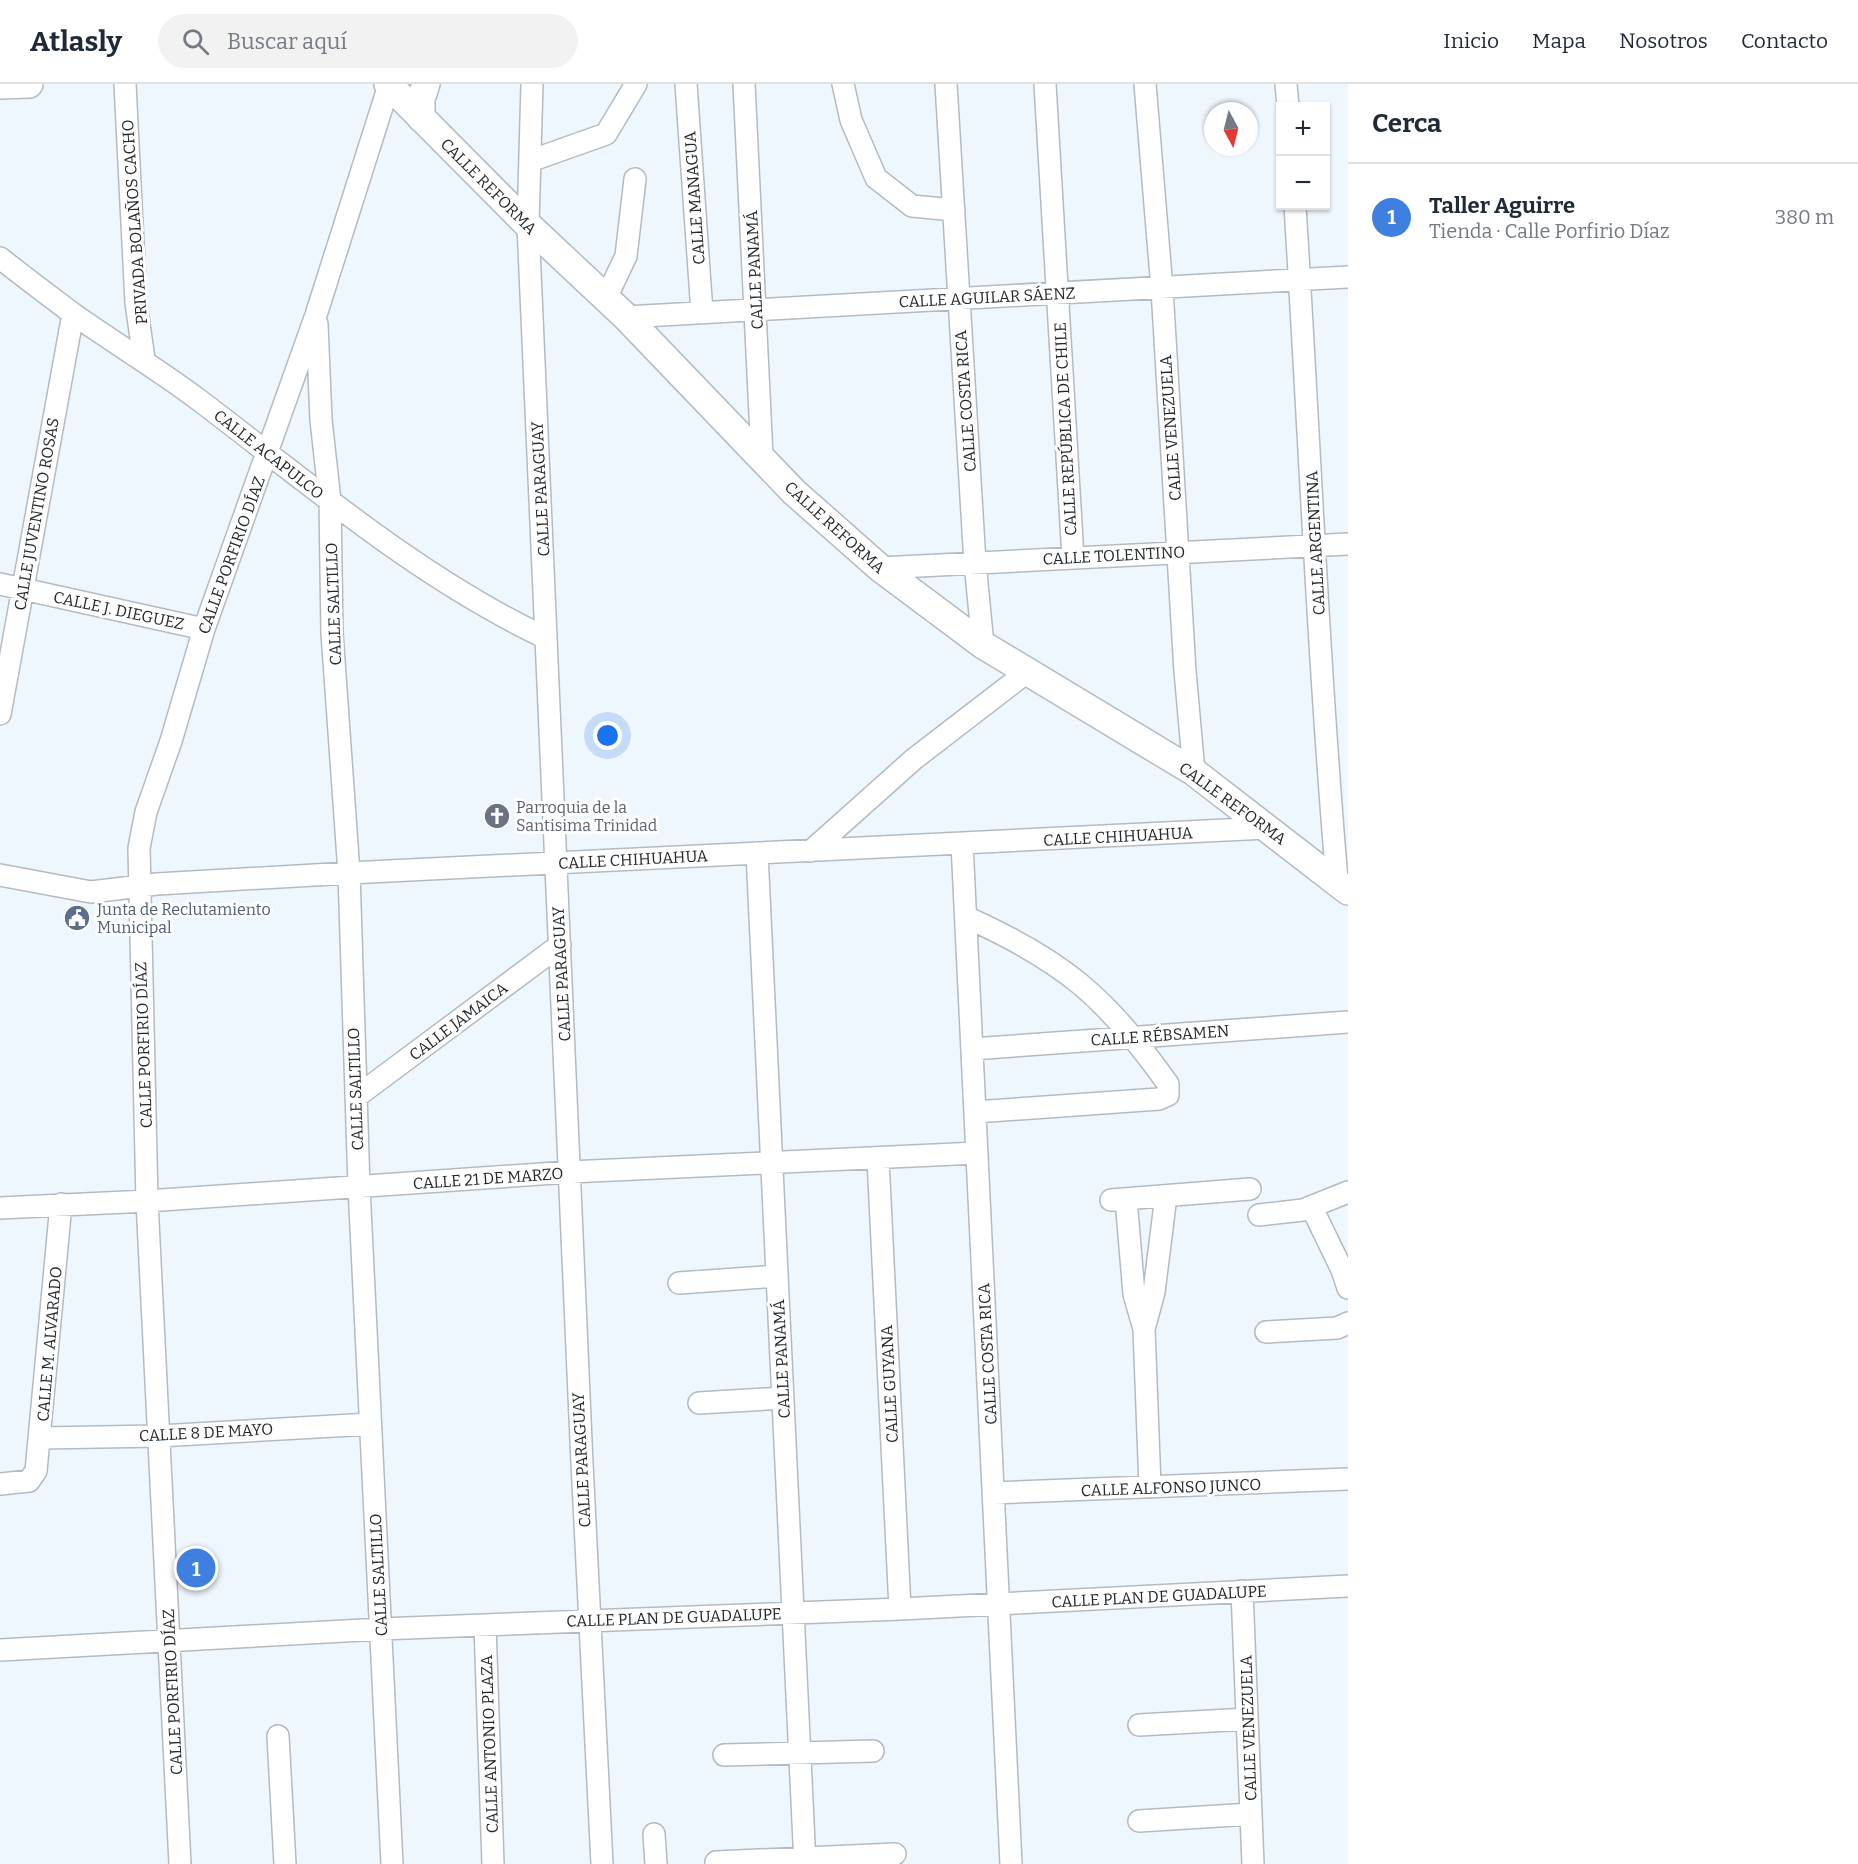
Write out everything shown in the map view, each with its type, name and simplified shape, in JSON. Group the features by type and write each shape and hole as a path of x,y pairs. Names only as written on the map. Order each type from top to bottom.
{"main road":[{"path":"0,85 28,84"},
{"path":"421,118 421,99 426,84"},
{"name":"CALLE REFORMA","path":"388,85 528,225 626,317 762,456 794,492 880,568 983,645 1194,772 1343,886"}],"street":[{"name":"PRIVADA BOLAÑOS CACHO","path":"125,84 136,303 144,359"},
{"name":"CALLE PARAGUAY","path":"532,84 528,225 570,1172 575,1340 602,1864"},
{"path":"530,161 606,134 636,84"},
{"name":"CALLE MANAGUA","path":"686,84 702,313"},
{"name":"CALLE PANAMÁ","path":"744,84 762,456"},
{"path":"843,84 851,120 876,178 912,206 954,210"},
{"name":"CALLE COSTA RICA","path":"946,84 975,563 983,645"},
{"name":"CALLE REPÚBLICA DE CHILE","path":"1045,84 1073,558"},
{"name":"CALLE VENEZUELA","path":"1145,84 1162,289 1194,772"},
{"path":"1286,84 1288,102"},
{"name":"CALLE PORFIRIO DÍAZ","path":"180,1864 171,1642 147,1201 138,885 141,831 204,629 316,315 388,85"},
{"path":"606,298 626,256 635,179"},
{"name":"CALLE ARGENTINA","path":"1295,210 1324,735 1343,886"},
{"name":"CALLE ACAPULCO","path":"0,258 73,314 144,359 330,501 425,569 514,623 546,638"},
{"name":"CALLE AGUILAR SÁENZ","path":"626,317 1348,277"},
{"name":"CALLE JUVENTINO ROSAS","path":"0,714 73,314"},
{"name":"CALLE SALTILLO","path":"316,315 321,420 330,501 332,633 349,873 359,1187 392,1864"},
{"name":"CALLE TOLENTINO","path":"880,568 1348,544"},
{"name":"CALLE J. DIEGUEZ","path":"0,584 204,629"},
{"path":"811,851 914,759 1027,672"},
{"name":"CALLE CHIHUAHUA","path":"0,875 78,891 105,891 138,885 349,873 1267,828"},
{"name":"CALLE COSTA RICA","path":"962,843 1011,1864"},
{"name":"CALLE PANAMÁ","path":"757,853 805,1861"},
{"path":"966,917 1012,938 1065,971 1102,1002 1134,1036 1170,1090 1164,1098 975,1112"},
{"name":"CALLE JAMAICA","path":"356,1097 560,945"},
{"name":"CALLE RÉBSAMEN","path":"972,1049 1348,1022"},
{"name":"CALLE 21 DE MARZO","path":"0,1208 147,1201 570,1172 977,1153"},
{"name":"CALLE GUYANA","path":"878,1159 900,1609"},
{"path":"1150,1487 1144,1329 1134,1294 1119,1199 1250,1189"},
{"path":"1144,1329 1154,1292 1166,1196"},
{"path":"1259,1215 1312,1208 1345,1199"},
{"name":"CALLE M. ALVARADO","path":"0,1484 29,1481 36,1471 62,1204"},
{"path":"1312,1208 1348,1288"},
{"path":"679,1283 777,1276"},
{"path":"1266,1332 1337,1328 1348,1323"},
{"path":"699,1403 783,1398"},
{"name":"CALLE 8 DE MAYO","path":"41,1438 159,1436 370,1424"},
{"name":"CALLE ALFONSO JUNCO","path":"993,1493 1348,1479"},
{"name":"CALLE PLAN DE GUADALUPE","path":"0,1650 381,1629 999,1605 1348,1586"},
{"name":"CALLE VENEZUELA","path":"1242,1591 1253,1864"},
{"name":"CALLE ANTONIO PLAZA","path":"484,1625 493,1864"},
{"path":"1139,1725 1247,1719"},
{"path":"278,1736 285,1864"},
{"path":"724,1755 873,1750"},
{"path":"1139,1821 1251,1814"},
{"path":"654,1834 656,1864"},
{"path":"716,1862 805,1861 895,1854"}],"place":[{"name":"Parroquia de la Santisima Trinidad","path":"497,816"},
{"name":"Junta de Reclutamiento Municipal","path":"77,918"},
{"name":"Taller Aguirre","path":"196,1568"}]}
